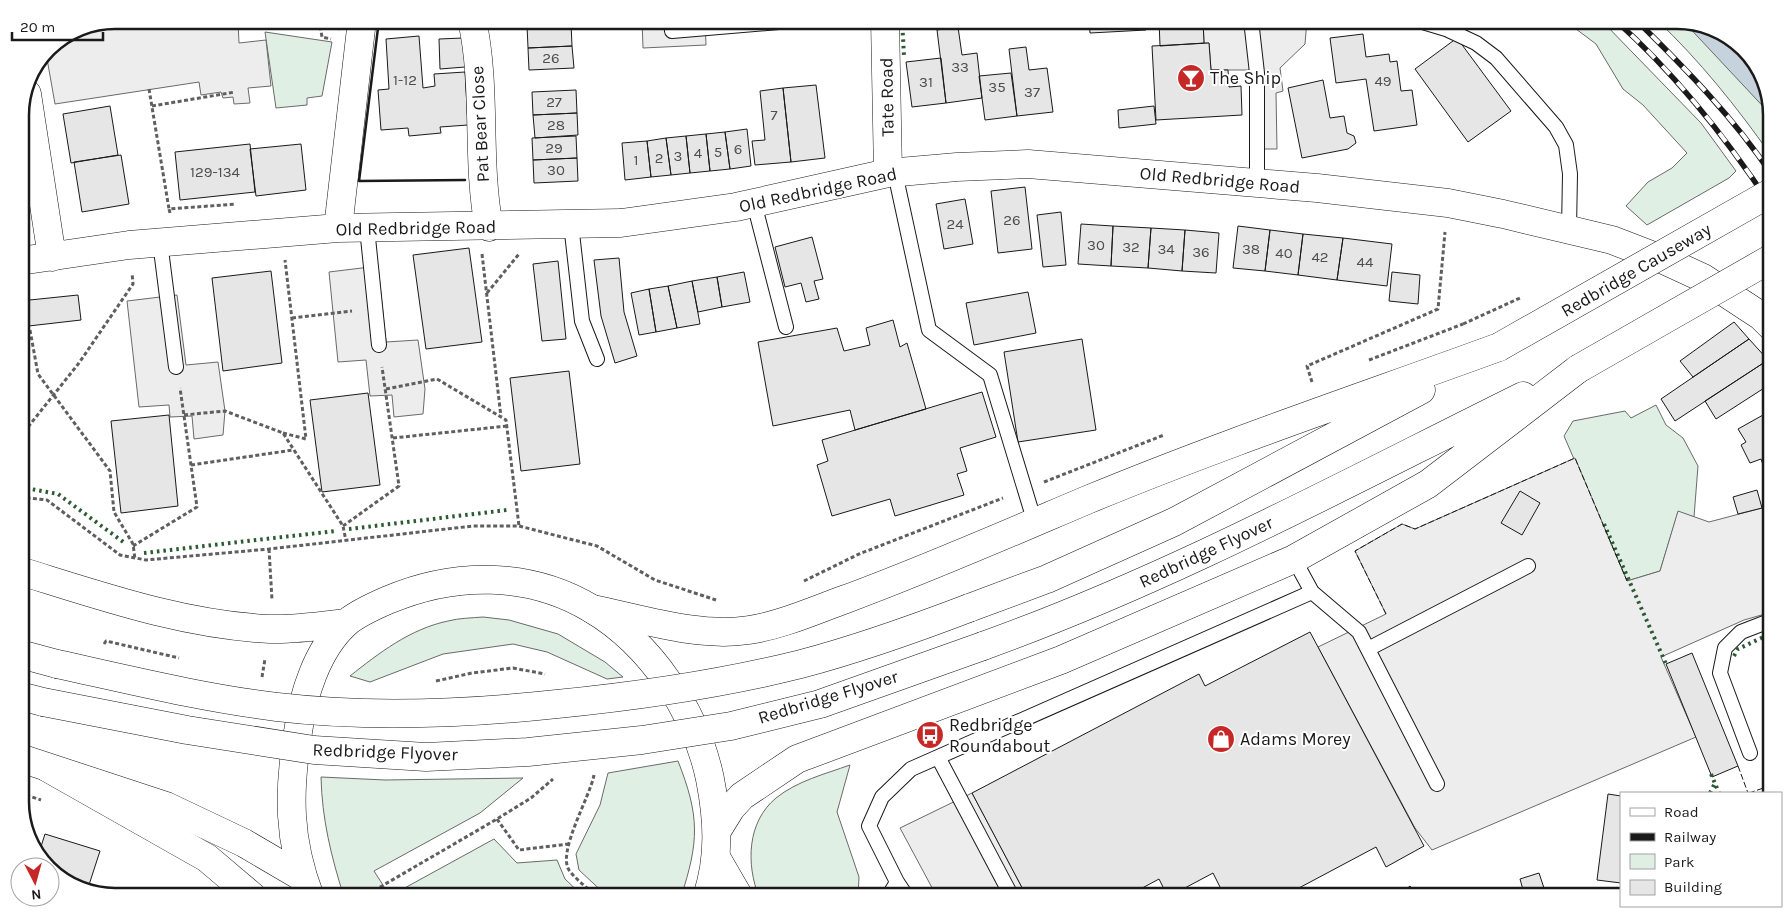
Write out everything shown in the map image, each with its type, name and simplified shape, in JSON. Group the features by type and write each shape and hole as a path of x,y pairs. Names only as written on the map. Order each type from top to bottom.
{"main road":[{"path":"338,228 361,29"},
{"name":"Pat Bear Close","path":"473,29 481,114 485,203 484,227"},
{"name":"Tate Road","path":"885,29 892,173"},
{"path":"29,108 52,257"},
{"name":"Old Redbridge Road","path":"29,260 160,242 338,228 484,227 621,223 754,203 892,173 957,167 1028,164 1257,183 1448,203 1612,240 1703,278 1763,317"},
{"name":"Redbridge Causeway","path":"1499,347 1763,197"},
{"path":"718,829 731,808 742,796 797,759 1061,660 1294,559 1428,484 1578,368 1763,263"},
{"path":"306,887 294,850 292,824 293,762 300,720 318,665 328,644 346,623 379,604 415,588 457,580 498,580 529,583 555,592 592,609 684,629 724,632 751,630 797,617 878,587 1237,442 1499,347"},
{"path":"29,656 174,690 278,707 377,713 485,712 638,696 800,664 916,629 1047,579 1174,522 1287,464 1499,347"},
{"name":"Redbridge Flyover","path":"32,699 71,709 187,730 314,750 426,757 528,752 642,740 731,726 820,704 1054,621 1199,557 1578,368"},
{"path":"29,574 161,612 234,625 298,628 346,623"},
{"path":"592,609 624,634 657,666 691,722 706,760 718,829 717,859 709,888"},
{"path":"29,761 166,806 244,844 306,887"},
{"path":"48,768 207,858 242,888"},
{"path":"717,859 734,888"}],"lane":[{"path":"672,29 672,31 696,29"},
{"path":"1252,29 1257,73 1257,183"},
{"path":"1446,29 1469,39 1496,58 1556,127 1566,145 1570,174 1569,229"},
{"path":"892,173 929,330 990,376 1026,489 1034,523"},
{"path":"754,203 786,327"},
{"path":"571,224 582,321 597,359"},
{"path":"368,228 379,345"},
{"path":"160,242 176,367"},
{"path":"1294,559 1312,592 1359,632 1437,784"},
{"path":"1368,649 1528,566"},
{"path":"901,888 869,826 882,797 911,769 1312,592"},
{"path":"1750,753 1720,673 1725,648 1741,632 1763,623"},
{"path":"938,757 1007,888"},
{"path":"893,888 897,882"}],"path":[{"path":"149,90 169,209"},
{"path":"152,106 235,92"},
{"path":"1312,382 1307,366 1438,308 1448,203"},
{"path":"486,294 523,249 526,226"},
{"path":"484,227 486,294 501,417"},
{"path":"184,416 225,411 283,434 306,439 282,232"},
{"path":"29,426 54,395 133,284 129,246"},
{"path":"292,318 375,308"},
{"path":"1366,361 1463,324"},
{"path":"30,330 38,374 110,471 114,512 133,546 135,559"},
{"path":"343,526 399,486 379,345"},
{"path":"133,546 197,507 176,367"},
{"path":"1303,385 1321,378"},
{"path":"386,389 437,379 506,420 519,526"},
{"path":"393,438 506,426"},
{"path":"796,585 859,554 1169,433"},
{"path":"283,434 343,526 346,541"},
{"path":"191,465 293,450"},
{"path":"29,498 48,500 120,555 135,559 269,549 473,526 519,526 597,546 655,580 715,600 724,600"},
{"path":"269,549 272,592"},
{"path":"587,888 568,870 567,860 568,844 583,809 594,777 594,769"},
{"path":"379,888 531,798 556,775"},
{"path":"497,819 519,850 568,844"}],"green space":[{"path":"1576,29 1610,29 1701,123 1736,171 1729,178 1647,225 1626,206 1648,182 1672,168 1687,153 1643,105 1623,89 1596,44"},
{"path":"1666,29 1694,30 1705,33 1725,43 1742,58 1759,87 1762,98 1763,145 1731,101"},
{"path":"265,32 332,42 322,96 307,98 307,105 276,108"},
{"path":"1656,405 1666,425 1683,438 1698,466 1694,517 1678,512 1660,571 1627,581 1564,436 1573,421 1625,411 1631,418"},
{"path":"483,617 509,620 558,634 605,662 623,677 607,679 547,652 513,644 443,654 370,682 350,676 396,643 421,630 452,620"},
{"path":"678,761 690,798 694,829 694,844 684,888 598,888 579,870 576,854 600,805 608,773"},
{"path":"850,765 837,812 859,877 858,888 756,888 751,858 754,831 759,819 776,798 812,778"},
{"path":"321,777 385,780 523,778 480,813 374,871 385,888 341,888 328,837 323,808"},
{"path":"494,839 517,863 557,860 565,879 574,888 405,888"}],"shaded area":[{"path":"238,29 239,43 266,40 271,86 248,88 250,103 234,104 233,97 223,98 221,92 201,95 199,82 55,104 48,62 67,43 82,35 98,30"},
{"path":"642,29 705,29 706,45 643,48"},
{"path":"1203,29 1306,29 1305,44 1280,68 1283,91 1276,93 1277,149 1264,149 1262,70 1211,70 1209,43 1204,43"},
{"path":"1691,30 1705,33 1725,43 1742,58 1759,87 1763,106"},
{"path":"378,266 386,342 418,340 425,389 423,414 394,417 392,395 370,396 366,360 338,362 329,272"},
{"path":"177,295 186,365 218,362 225,411 223,435 194,439 192,416 170,417 169,405 139,407 127,301"},
{"path":"1575,458 1627,581 1660,571 1678,511 1709,522 1763,508 1763,615 1744,620 1661,657 1696,737 1432,850 1415,828 1318,647 1386,614 1355,551 1402,524 1415,529"},
{"path":"972,793 1022,888 932,888 900,828"}],"building":[{"path":"527,29 571,29 572,46 528,48"},
{"path":"958,29 962,55 977,53 982,98 946,103 937,30"},
{"path":"1090,29 1146,30 1090,33"},
{"path":"1159,29 1203,29 1204,43 1160,46"},
{"path":"1363,34 1366,57 1389,54 1390,62 1397,61 1401,91 1412,90 1417,125 1374,131 1366,79 1336,83 1330,38"},
{"path":"419,36 423,88 435,86 434,74 465,72 468,125 440,127 441,133 409,136 408,128 381,130 378,90 389,89 386,39"},
{"path":"463,38 465,67 440,69 439,39"},
{"path":"1457,38 1511,111 1468,142 1415,69"},
{"name":"The Ship","path":"1209,43 1211,70 1228,70 1229,87 1241,86 1242,115 1156,120 1152,46"},
{"path":"572,46 574,68 529,70 528,48"},
{"path":"1026,47 1029,70 1047,68 1053,112 1017,116 1009,49"},
{"path":"941,58 946,103 912,107 906,62"},
{"path":"1011,73 1017,116 985,120 979,76"},
{"path":"1323,80 1330,118 1344,116 1347,133 1354,136 1356,143 1348,149 1302,158 1288,88"},
{"path":"816,85 825,158 791,162 783,88"},
{"path":"783,88 791,162 755,165 752,141 765,140 760,91"},
{"path":"576,90 577,113 533,115 532,92"},
{"path":"110,106 118,155 71,163 63,114"},
{"path":"1154,106 1156,124 1119,128 1118,110"},
{"path":"577,113 578,135 535,138 533,115"},
{"path":"747,129 751,166 730,169 725,132"},
{"path":"725,132 730,169 710,171 706,134"},
{"path":"706,134 710,171 690,173 686,136"},
{"path":"576,136 577,158 533,160 532,138"},
{"path":"686,136 690,173 671,175 666,138"},
{"path":"666,138 671,175 651,177 647,141"},
{"path":"647,141 651,177 625,180 622,143"},
{"path":"250,144 255,192 180,200 175,152"},
{"path":"301,144 306,190 256,196 250,149"},
{"path":"121,155 129,204 82,212 74,162"},
{"path":"577,158 578,181 534,183 533,160"},
{"path":"1025,187 1032,249 998,253 991,191"},
{"path":"965,199 973,244 944,249 936,204"},
{"path":"1061,212 1066,265 1043,267 1037,215"},
{"path":"1081,224 1113,226 1111,266 1078,264"},
{"path":"1113,226 1151,228 1148,268 1111,266"},
{"path":"1238,226 1270,230 1265,271 1233,268"},
{"path":"1151,228 1185,230 1182,271 1148,268"},
{"path":"1185,230 1219,233 1216,273 1182,271"},
{"path":"1270,230 1303,234 1298,275 1265,271"},
{"path":"1303,234 1343,238 1337,280 1298,275"},
{"path":"812,237 823,279 814,281 819,299 806,302 801,283 785,287 775,247"},
{"path":"1343,238 1392,244 1387,286 1337,280"},
{"path":"469,248 482,342 426,349 413,255"},
{"path":"619,258 624,312 637,356 615,363 601,316 594,260"},
{"path":"558,261 566,339 542,341 533,264"},
{"path":"271,271 282,363 223,371 212,278"},
{"path":"744,272 750,302 722,307 717,277"},
{"path":"1392,272 1420,275 1418,304 1389,301"},
{"path":"717,277 722,307 698,312 692,281"},
{"path":"692,281 700,324 677,328 668,286"},
{"path":"668,286 677,328 656,332 649,289"},
{"path":"649,289 656,332 639,335 631,293"},
{"path":"1028,292 1036,333 974,345 966,303"},
{"path":"78,295 81,320 29,326 29,300"},
{"path":"893,320 900,347 907,343 926,409 855,430 850,410 773,426 758,342 837,328 844,351 870,345 866,328"},
{"path":"1734,322 1749,339 1693,377 1680,361"},
{"path":"1082,339 1096,430 1018,442 1004,352"},
{"path":"1749,339 1763,354 1763,363 1675,421 1661,399"},
{"path":"1763,363 1763,389 1716,419 1705,401"},
{"path":"569,371 580,464 521,471 510,378"},
{"path":"982,392 996,437 960,448 967,471 957,474 964,495 895,516 890,499 832,516 817,465 828,461 822,440"},
{"path":"368,393 380,485 322,492 310,400"},
{"path":"169,415 178,506 121,513 111,421"},
{"path":"1763,415 1763,465 1761,459 1750,463 1741,445 1746,442 1738,429"},
{"path":"1757,490 1762,508 1738,514 1733,497"},
{"path":"1520,491 1540,503 1522,535 1501,523"},
{"name":"Adams Morey","path":"1310,632 1424,846 1386,867 1376,847 1299,888 1220,888 1213,873 1185,888 1164,888 1159,879 1142,888 1022,888 972,793 1199,674 1205,686"},
{"path":"1692,653 1738,766 1712,777 1666,664"},
{"path":"1608,794 1620,796 1620,883 1597,880"},
{"path":"45,834 100,851 89,884 67,874 60,869 60,857 48,857 41,846"},
{"path":"1539,873 1544,888 1522,888 1520,879"}],"railway":[{"path":"1624,29 1659,62 1700,108 1763,194"},
{"path":"1645,29 1691,75 1742,133 1763,162"}],"hedge":[{"path":"902,29 904,56"},
{"path":"29,489 58,494 126,544"},
{"path":"349,529 507,510"},
{"path":"1604,524 1666,664"},
{"path":"144,553 335,531"},
{"path":"1734,656 1738,649 1763,637"},
{"path":"1711,774 1719,792"},
{"path":"1710,792 1715,783"}],"fence":[{"path":"1386,614 1355,551 1402,524 1415,529 1575,458 1627,581"},
{"path":"1738,766 1748,792"},
{"path":"1752,792 1763,788"}],"wall":[{"path":"378,29 359,181 465,180"}],"place":[{"name":"The Ship","path":"1191,78"},
{"name":"Redbridge Roundabout","path":"930,735"},
{"name":"Adams Morey","path":"1221,739"}]}
